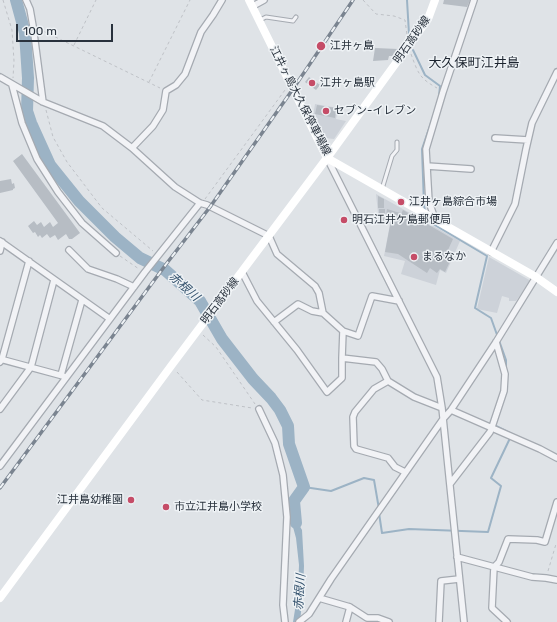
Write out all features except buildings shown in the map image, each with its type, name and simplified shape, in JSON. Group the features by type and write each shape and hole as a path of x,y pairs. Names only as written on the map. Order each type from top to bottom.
{"main road":[{"name":"明石高砂線","path":"0,598 409,46 428,19 435,0"},
{"name":"江井ヶ島大久保停車場線","path":"251,3 327,158 536,277 557,292"}],"street":[{"path":"26,0 30,9 33,26 43,102"},
{"path":"132,148 153,126 163,110 166,91 176,85 185,74 201,32 222,0"},
{"path":"251,3 264,0"},
{"path":"435,220 429,202 426,149 443,92 474,0"},
{"path":"491,252 515,204 532,123 557,72"},
{"path":"0,77 43,102 103,126 132,148 175,187 200,203 207,205 269,236 277,254 315,286 319,293 323,313"},
{"path":"12,85 22,123 37,159 58,192 82,223 116,254"},
{"path":"495,138 528,140"},
{"path":"327,158 437,377 442,408 464,622"},
{"path":"427,166 471,169"},
{"path":"0,466 64,376 200,203"},
{"path":"0,252 1,241"},
{"path":"1,241 110,319"},
{"path":"299,622 309,614 331,579 450,410 496,342 557,243"},
{"path":"69,250 88,269 117,279 134,287"},
{"path":"29,261 1,360 64,376"},
{"path":"242,272 257,301 297,350 327,392 342,378 343,331"},
{"path":"0,409 31,367 54,280"},
{"path":"274,322 298,304 312,311 323,313 343,331 358,336 372,296 399,301"},
{"path":"64,376 82,300"},
{"path":"450,484 490,432 504,391 505,374 496,342"},
{"path":"342,358 376,362 382,369 388,381 414,397 442,408"},
{"path":"388,381 374,389 355,412 353,417 354,446 356,449 388,458 395,466 405,472"},
{"path":"259,409 275,443 283,475 287,517 283,605 285,622"},
{"path":"450,410 540,449 557,458"},
{"path":"507,622 492,608 494,567 499,562 508,539 537,540 545,542 557,502"},
{"path":"457,557 532,577 557,580"},
{"path":"439,622 441,581 459,579"},
{"path":"319,598 350,607 367,620 378,618 389,622"},
{"path":"346,622 350,607"}],"lane":[{"path":"259,20 266,17 293,21 296,17"},
{"path":"382,189 392,156 397,150 397,142"}],"path":[{"path":"3,0 12,30 14,62 12,85"},
{"path":"73,46 96,0"},
{"path":"149,82 190,0"},
{"path":"363,0 376,14 394,16 405,20 409,46 418,72 428,83 443,92"},
{"path":"33,26 166,91"},
{"path":"200,203 290,84"},
{"path":"43,102 53,137 68,162 102,208 158,256"},
{"path":"116,254 145,272"},
{"path":"198,330 216,347 259,409"},
{"path":"171,366 202,400 259,409"},
{"path":"546,578 557,544"}],"shaded area":[{"path":"315,104 338,108 336,119 346,121 334,139 325,138 313,116"},
{"path":"376,194 460,241 446,273 440,270 436,285 401,274 405,261 384,256 390,224 379,222"},
{"path":"489,257 531,281 516,301 509,301 509,298 502,296 497,313 477,309"}],"water":[{"path":"295,506 298,523 302,530 304,566 300,622 293,622 298,591 299,565 296,538 293,527"}],"waterway":[{"name":"赤根川","path":"16,0 25,33 28,78 27,111 50,165 79,201 115,237 140,258 165,270 200,301 222,339 253,379 280,410 288,426 289,444 304,487 294,501 296,523"},
{"path":"407,0 409,34"},
{"path":"413,50 425,75 440,86 439,96"},
{"path":"425,211 422,149 433,117"},
{"path":"428,219 428,221 487,256 475,308 491,318 506,360 506,368"},
{"path":"379,513 382,533 409,529 488,532 501,486 491,478 512,434 494,425"},
{"path":"304,487 331,491 364,478 374,480 379,509"}],"railway":[{"path":"0,488 210,207 293,89 353,0"}],"place":[{"name":"江井ヶ島","path":"321,46"},
{"name":"江井ヶ島駅","path":"312,83"},
{"name":"セブン-イレブン","path":"326,111"},
{"name":"江井ヶ島綜合市場","path":"401,202"},
{"name":"明石江井ケ島郵便局","path":"344,220"},
{"name":"まるなか","path":"414,257"},
{"name":"江井島幼稚園","path":"131,500"},
{"name":"市立江井島小学校","path":"166,507"}],"district":[{"name":"大久保町江井島","path":"474,63"}]}
